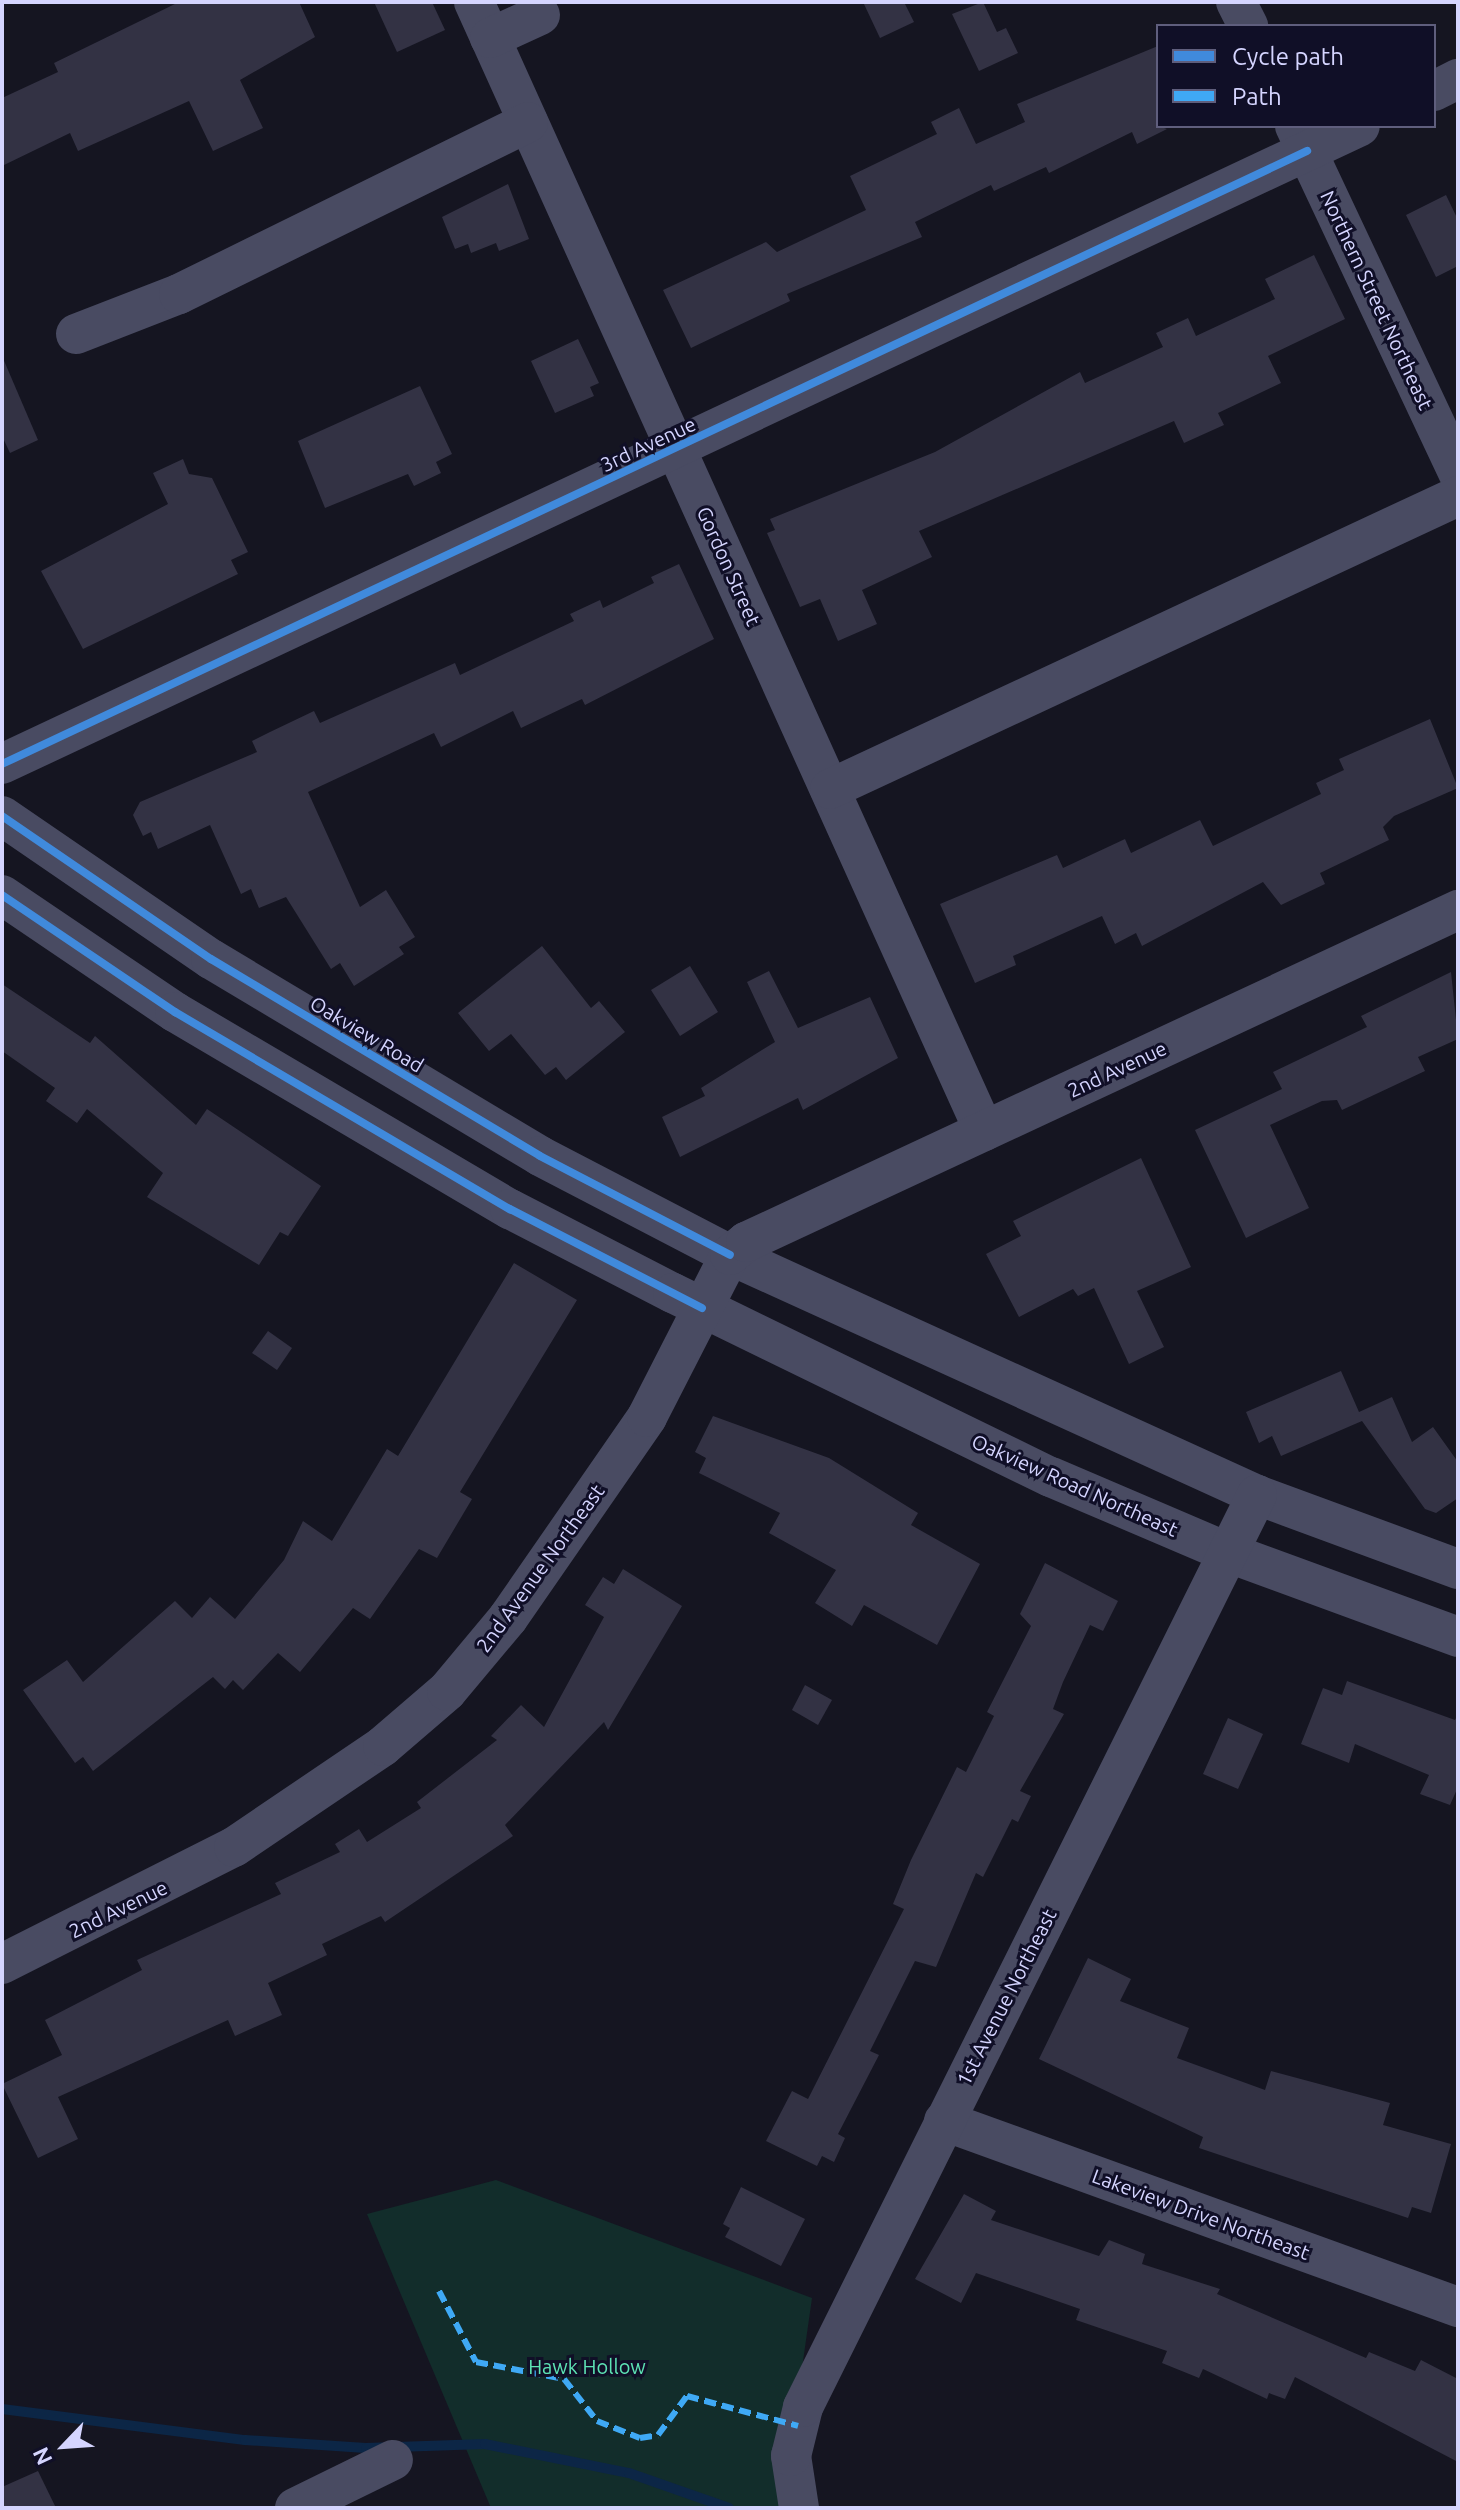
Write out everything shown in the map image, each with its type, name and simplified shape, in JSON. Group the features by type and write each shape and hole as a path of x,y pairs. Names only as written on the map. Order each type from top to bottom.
{"street":[{"name":"Gordon Street","path":"474,2 984,1131"},
{"path":"1236,2 1247,24"},
{"path":"490,38 540,15"},
{"path":"1436,90 1458,79"},
{"path":"76,334 179,294 528,122"},
{"name":"3rd Avenue","path":"2,764 676,449 1301,139 1351,128"},
{"name":"Northern Street Northeast","path":"1301,139 1458,473"},
{"path":"830,789 1458,496"},
{"name":"Oakview Road","path":"2,816 211,959 540,1156 730,1255"},
{"path":"2,895 175,1012 510,1209 702,1308"},
{"name":"2nd Avenue","path":"730,1255 776,1228 1458,910"},
{"path":"730,1255 1257,1495 1458,1569"},
{"name":"2nd Avenue Northeast","path":"232,1848 383,1746 447,1691 508,1618 647,1417 730,1255"},
{"name":"Oakview Road Northeast","path":"702,1308 1051,1477 1229,1553 1458,1637"},
{"name":"1st Avenue Northeast","path":"799,2508 791,2456 803,2407 1257,1495"},
{"name":"2nd Avenue","path":"2,1964 232,1848"},
{"name":"Lakeview Drive Northeast","path":"944,2121 1458,2307"},
{"path":"295,2508 393,2460"}],"green space":[{"name":"Hawk Hollow","path":"496,2180 812,2298 782,2508 491,2508 367,2214"}],"building":[{"path":"179,2 299,2 315,37 240,80 263,128 213,151 189,101 78,151 70,133 2,166 2,98 58,72 54,63"},
{"path":"374,2 432,2 445,30 397,52"},
{"path":"863,2 904,2 914,22 880,38"},
{"path":"983,2 997,32 1006,28 1018,53 979,71 952,14"},
{"path":"1156,47 1156,128 1167,129 1137,144 1132,132 1049,173 1046,167 994,191 991,185 915,222 922,237 787,294 790,301 691,348 663,290 766,242 777,252 866,210 850,176 937,134 931,122 959,108 976,144 1025,122 1017,104"},
{"path":"508,184 529,239 499,251 496,243 471,253 468,244 455,249 442,217"},
{"path":"1446,195 1458,220 1458,266 1436,277 1406,215"},
{"path":"1314,255 1345,319 1268,356 1281,383 1218,413 1224,425 1184,443 1174,421 919,531 932,557 862,590 877,624 838,641 820,599 800,607 767,533 775,530 770,519 935,452 1080,372 1085,383 1163,347 1156,333 1188,318 1196,336 1275,299 1265,279"},
{"path":"578,339 599,383 590,387 594,396 555,413 531,361"},
{"path":"2,356 38,440 10,453 2,436"},
{"path":"420,386 452,454 436,462 441,473 414,486 408,474 325,508 298,441"},
{"path":"183,459 189,474 212,478 248,552 231,560 238,574 83,649 41,571 168,504 153,473"},
{"path":"679,564 714,639 585,705 582,699 521,728 513,711 441,747 434,733 308,792 360,907 386,890 415,937 399,947 404,954 354,986 340,963 331,969 286,897 259,908 251,889 241,894 210,825 158,849 151,832 143,836 133,815 140,802 257,752 252,741 314,711 320,723 455,663 460,675 574,621 570,614 600,600 603,608 654,583 651,577"},
{"path":"1430,719 1458,788 1394,816 1383,827 1389,840 1320,873 1325,884 1281,905 1263,882 1142,946 1136,933 1115,944 1102,916 1013,956 1016,965 975,983 940,904 1057,855 1063,868 1125,839 1131,853 1200,820 1213,846 1321,794 1316,783 1344,770 1339,759"},
{"path":"542,946 591,1008 599,1001 625,1032 566,1080 556,1067 545,1075 511,1034 489,1051 458,1013"},
{"path":"690,966 718,1012 680,1036 651,990"},
{"path":"769,971 798,1028 870,997 898,1058 803,1110 798,1098 680,1157 662,1117 705,1096 701,1088 775,1042 747,982"},
{"path":"1451,972 1458,1039 1418,1057 1425,1071 1342,1110 1337,1100 1322,1101 1270,1125 1309,1208 1246,1238 1195,1130 1282,1089 1273,1072 1367,1027 1361,1016"},
{"path":"2,984 90,1043 95,1036 196,1125 207,1109 321,1186 288,1236 280,1232 259,1265 147,1197 163,1173 87,1109 77,1123 46,1101 55,1088 2,1051"},
{"path":"1141,1158 1191,1267 1137,1291 1164,1347 1129,1364 1094,1288 1078,1296 1073,1289 1019,1317 986,1254 1021,1236 1013,1221"},
{"path":"514,1263 577,1300 460,1492 472,1499 437,1558 419,1549 370,1619 353,1608 300,1672 278,1653 243,1690 233,1680 225,1689 213,1677 93,1771 83,1757 75,1763 23,1690 67,1660 83,1682 175,1601 192,1618 210,1597 235,1619 284,1560 303,1521 332,1541 387,1449 398,1456"},
{"path":"268,1331 292,1348 277,1370 252,1353"},
{"path":"1341,1371 1359,1412 1392,1397 1412,1442 1433,1427 1458,1462 1458,1498 1436,1513 1425,1509 1362,1421 1281,1456 1272,1436 1259,1443 1246,1412"},
{"path":"713,1416 829,1458 918,1513 911,1525 980,1564 937,1645 864,1605 852,1626 815,1603 836,1570 769,1533 780,1513 699,1473 706,1458 695,1452"},
{"path":"1045,1563 1118,1601 1103,1631 1090,1625 1063,1682 1053,1709 1064,1714 1020,1791 1031,1796 1018,1822 1012,1819 983,1877 976,1873 936,1967 915,1961 870,2051 879,2055 838,2134 845,2138 834,2162 822,2156 817,2166 766,2141 792,2091 808,2099 904,1909 893,1904 957,1767 966,1772 994,1716 987,1712 1031,1626 1020,1614"},
{"path":"623,1569 682,1606 608,1730 604,1722 505,1825 513,1836 385,1922 381,1916 322,1944 327,1955 268,1983 282,2015 235,2036 228,2020 58,2097 78,2139 38,2158 2,2084 62,2055 45,2020 142,1970 137,1960 281,1894 275,1883 340,1852 335,1844 359,1829 367,1842 421,1808 417,1802 497,1740 491,1736 521,1705 544,1727 604,1617 585,1605 603,1577 614,1584"},
{"path":"1347,1681 1455,1720 1458,1714 1458,1787 1450,1805 1420,1794 1429,1775 1355,1744 1349,1763 1301,1744 1323,1688 1342,1695"},
{"path":"805,1685 832,1700 818,1725 792,1710"},
{"path":"1228,1718 1263,1734 1238,1789 1203,1774"},
{"path":"1088,1958 1131,1979 1120,2001 1189,2028 1177,2058 1265,2090 1271,2071 1390,2103 1383,2125 1451,2144 1431,2213 1412,2207 1408,2218 1199,2148 1203,2137 1039,2059"},
{"path":"741,2187 805,2219 781,2266 725,2237 730,2228 723,2224"},
{"path":"964,2194 996,2211 991,2220 1099,2256 1109,2240 1145,2254 1142,2264 1220,2289 1217,2294 1366,2358 1369,2352 1415,2371 1421,2360 1458,2379 1458,2462 1295,2377 1285,2399 1269,2393 1267,2399 1203,2369 1199,2378 1162,2363 1167,2351 1076,2320 1080,2309 976,2273 961,2303 915,2279"},
{"path":"38,2471 56,2508 2,2508 2,2487"}],"waterway":[{"path":"2,2409 245,2440 366,2448 485,2444 629,2473 729,2508"}],"marked path":[{"path":"439,2291 476,2362 564,2379 597,2421 640,2438 658,2435 687,2396 798,2426"}],"cycle path":[{"path":"2,764 1307,151"},
{"path":"2,816 211,959 540,1156 730,1255"},
{"path":"2,895 175,1012 510,1209 702,1308"}]}
